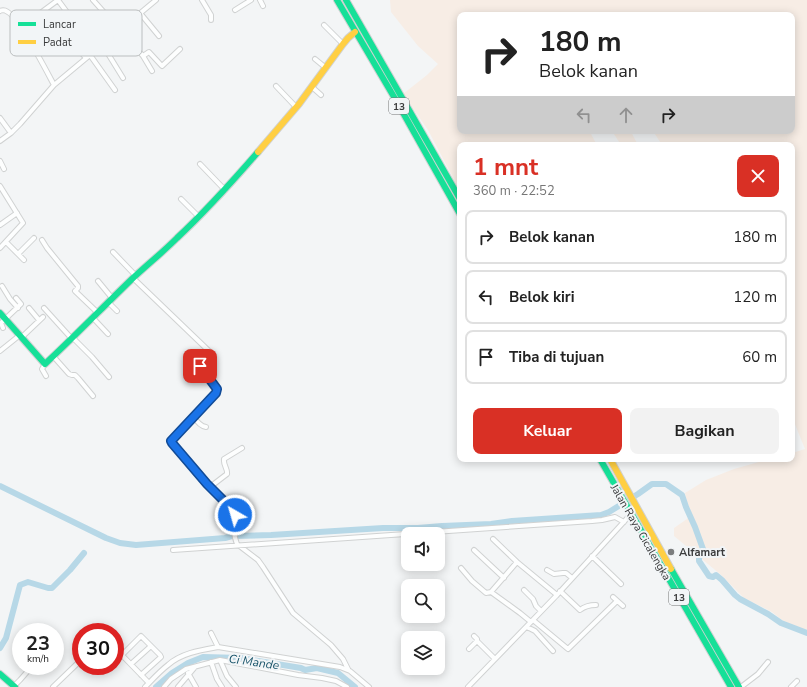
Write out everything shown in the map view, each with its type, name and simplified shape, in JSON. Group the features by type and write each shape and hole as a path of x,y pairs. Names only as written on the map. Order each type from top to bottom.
{"main road":[{"name":"13","path":"337,0 457,209"},
{"name":"13","path":"346,0 457,194"},
{"path":"0,313 45,364 134,277 161,254 225,190 296,108 343,44 355,32"},
{"name":"Jalan Raya Cicalengka","path":"602,462 731,687"},
{"name":"Jalan Raya Cicalengka","path":"612,462 740,687"},
{"path":"0,674 14,687"}],"street":[{"path":"44,10 58,0 65,10"},
{"path":"93,0 102,10"},
{"path":"142,11 156,0"},
{"path":"202,0 211,15 212,20"},
{"path":"235,10 251,0"},
{"path":"260,0 263,6"},
{"path":"0,10 10,13"},
{"path":"142,15 159,36"},
{"path":"324,25 343,44"},
{"path":"152,71 142,56 149,52 162,66 180,49"},
{"path":"38,56 54,85"},
{"path":"108,56 123,78"},
{"path":"0,141 11,133 54,85 88,57 115,90"},
{"path":"315,60 326,68"},
{"path":"276,86 296,108"},
{"path":"312,87 322,95"},
{"path":"0,118 11,133"},
{"path":"0,161 4,169"},
{"path":"200,164 225,190"},
{"path":"0,186 23,224 0,248"},
{"path":"181,199 199,217"},
{"path":"0,225 16,213"},
{"path":"18,254 34,238"},
{"path":"42,240 78,286 75,291 108,334"},
{"path":"6,242 24,260"},
{"path":"113,252 134,277 209,351 210,354 189,377"},
{"path":"98,281 117,311"},
{"path":"2,286 18,308"},
{"path":"3,328 0,323 21,304 16,298"},
{"path":"29,308 39,320"},
{"path":"44,308 109,376"},
{"path":"0,351 21,336 43,317"},
{"path":"53,356 69,374 75,375 93,396"},
{"path":"45,364 42,369 46,376"},
{"path":"200,366 217,389 215,395 171,441 172,443 235,515 234,529 237,544 258,560 293,613 332,645 343,659 348,669 369,687"},
{"path":"194,417 198,423 206,427"},
{"path":"210,487 228,473 224,460 242,448"},
{"path":"468,687 494,658 559,593 631,514"},
{"path":"172,550 237,544 597,521 616,517 624,522"},
{"path":"493,539 517,562 580,610 586,606 596,605"},
{"path":"474,550 504,578"},
{"path":"592,556 621,584"},
{"path":"491,592 517,562"},
{"path":"461,568 472,581 486,593 491,592 568,649 617,601"},
{"path":"547,570 554,574 564,572 572,578"},
{"path":"524,590 533,599 536,606 541,611"},
{"path":"613,597 623,606"},
{"path":"526,627 535,631 553,651"},
{"path":"211,633 218,647"},
{"path":"124,652 141,636 160,655 161,657 141,675"},
{"path":"474,636 494,658"},
{"path":"469,649 477,641"},
{"path":"131,664 151,646"},
{"path":"145,687 168,664 182,656 218,647 332,665 348,669"},
{"path":"124,656 149,683"},
{"path":"220,660 227,676 236,687"},
{"path":"164,687 171,679 186,669 220,660 298,675 322,678 336,681 347,687"},
{"path":"211,662 218,682 222,687"},
{"path":"740,687 758,674 768,662"},
{"path":"178,687 195,666"},
{"path":"53,687 72,669"},
{"path":"186,669 196,687"},
{"path":"14,687 25,675"},
{"path":"791,687 797,681"}],"shaded area":[{"path":"390,0 807,0 807,630 782,620 772,612 744,598 720,574 674,536 674,528 687,519 691,512 685,493 706,480 734,469 758,462 795,462 795,452 805,449 795,424 795,142 660,142 655,134 795,134 795,12 457,12 457,134 591,134 595,142 457,142 457,185 428,130 403,94 438,64 418,46 391,12"},
{"path":"614,134 632,134 636,142 628,142 619,142"}],"waterway":[{"path":"0,486 106,538 120,543 136,545 225,538 232,536 491,524 512,521 601,515 609,512 652,484 666,484 682,495 703,549 699,561 709,576 713,577 716,575 740,599 781,623 807,633"},
{"path":"0,648 6,638 20,585 28,582 52,588 84,553"},
{"name":"Ci Mande","path":"156,687 172,673 188,663 203,657 241,658 301,668 305,670 317,668 338,673 355,687"}],"traffic: fast":[{"path":"337,0 457,209"},
{"path":"346,0 457,194"},
{"path":"0,313 45,364 198,217 258,152"},
{"path":"602,462 731,687"},
{"path":"671,569 739,687"},
{"path":"0,674 15,687"}],"traffic: slow":[{"path":"258,152 299,104 343,44 355,32"},
{"path":"612,462 671,569"}],"place":[{"name":"Alfamart","path":"671,552"}],"route":[{"path":"200,366 217,389 216,393 171,441 235,515"}]}
